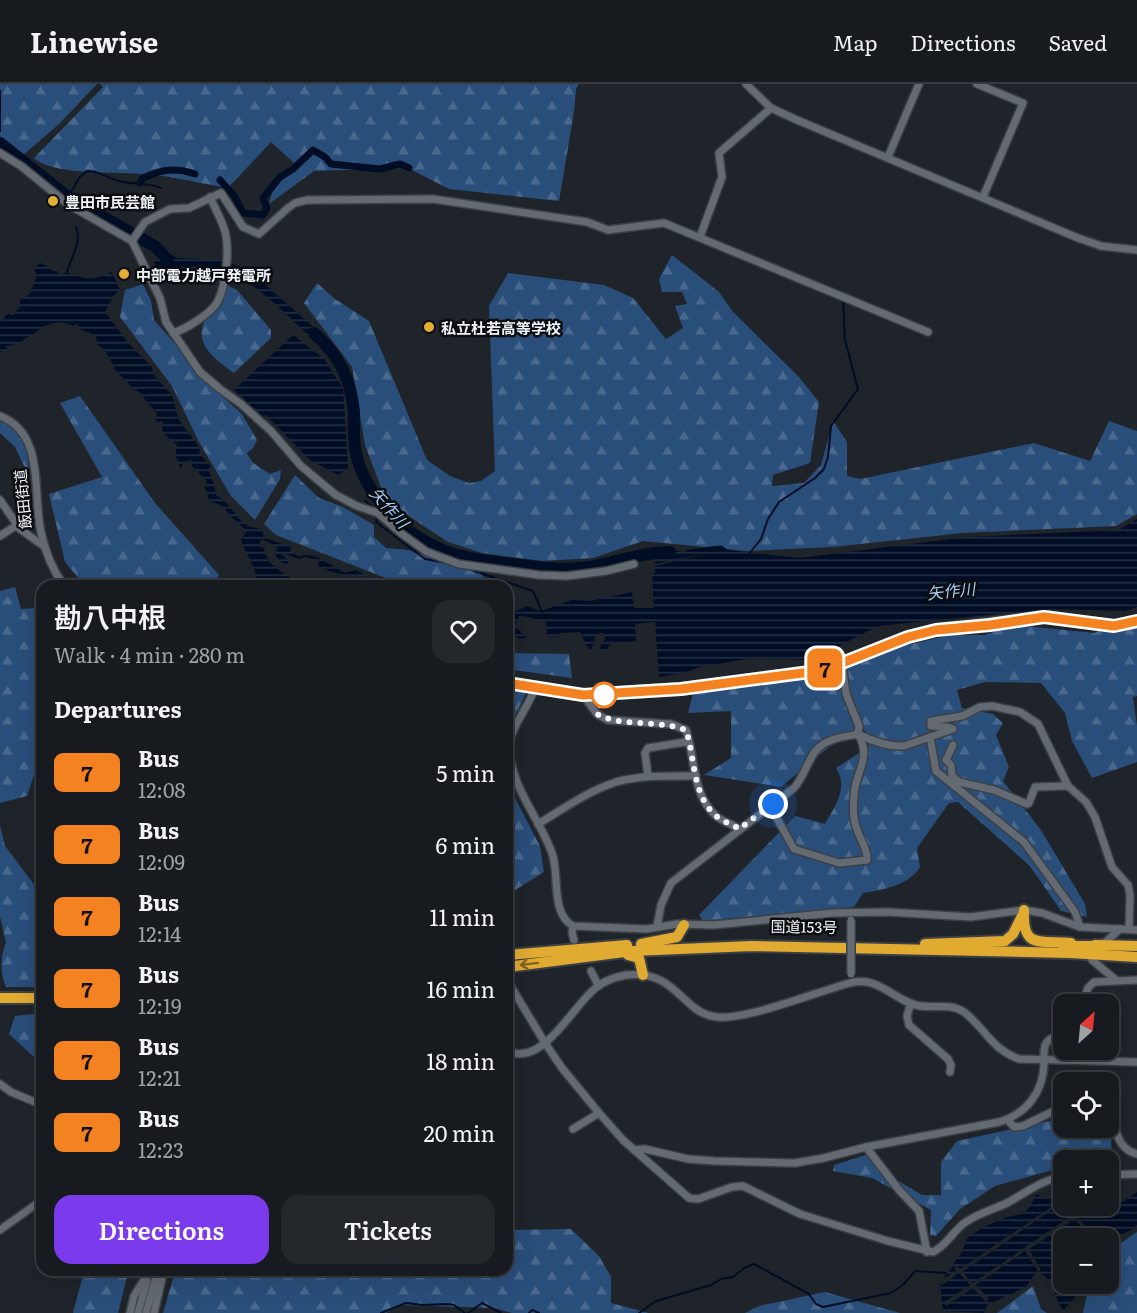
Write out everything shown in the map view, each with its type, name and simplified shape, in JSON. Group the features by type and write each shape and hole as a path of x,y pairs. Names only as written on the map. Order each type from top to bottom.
{"highway":[{"path":"513,684 583,695 681,689 810,672 842,663 908,637 936,630 1044,617 1114,626 1137,621"},
{"path":"922,944 1005,941 1013,934 1024,910"},
{"path":"1024,910 1024,931 1033,940 1101,946 1137,946"},
{"path":"642,944 677,937 684,925"},
{"name":"国道153号","path":"513,955 642,944 754,940 1101,946"},
{"name":"国道153号","path":"513,966 587,956 682,948 788,946 1137,957"},
{"path":"643,975 647,960 652,954 682,948"},
{"path":"587,956 632,955 641,962 643,975"},
{"path":"0,998 36,999"}],"street":[{"path":"746,84 771,108 1078,238 1101,246 1137,250"},
{"path":"888,157 919,84"},
{"path":"976,84 1023,103 983,197"},
{"path":"700,237 722,177 719,153 771,108"},
{"path":"0,153 21,166 69,205 114,234 133,240 160,298 166,322 200,372 272,431 301,466 329,490 350,503 378,513 427,552 459,564 539,575 584,575 634,564"},
{"path":"21,166 28,159"},
{"path":"133,240 145,222 170,209 189,208 210,197 223,194 243,228 259,234 288,208 301,201 424,198 587,222 608,230 664,223 928,332"},
{"path":"173,333 186,328 217,302 224,276 226,235 210,197"},
{"name":"飯田街道","path":"0,416 19,428 32,451 40,530 47,556 61,580"},
{"path":"0,500 20,529 45,547"},
{"path":"0,516 8,511"},
{"path":"0,536 17,525"},
{"path":"768,808 774,813 794,849 839,863 867,860 867,854 855,823 854,795 856,781 865,759 858,734 859,726 846,694 842,663"},
{"path":"513,732 531,702 535,688"},
{"path":"583,695 597,714 608,720 671,724 686,730 703,798 710,810 720,819 732,823 739,829"},
{"path":"513,767 520,791 553,855 562,914 573,926 633,929 714,925 832,913 851,916 917,913 971,917 1024,910 1042,913 1080,927 1133,929 1128,885 1112,867 1100,826 1090,807 1068,786 1041,728 1020,712 999,706 980,707 962,716 931,722 931,726 953,729 904,746 897,747 873,742 858,734 837,738 819,747 797,785 672,883 661,905 657,927"},
{"path":"930,737 936,771 1024,842 1075,912 1080,927"},
{"path":"648,776 645,753 648,748 685,742 690,745"},
{"path":"953,745 946,759 951,765 952,776 959,782 994,790 1027,804 1035,787 1068,786"},
{"path":"538,824 583,796 617,782 648,776 696,776"},
{"path":"850,982 851,916"},
{"path":"573,926 574,940"},
{"path":"1101,946 1120,929"},
{"path":"1090,954 1092,960 1116,980"},
{"path":"591,971 598,985"},
{"path":"513,1052 526,1053 545,1044 598,985 619,976 643,975 665,983 702,1014 718,1018 760,1010 850,982 867,982 911,1003 959,1009 1006,1054 1029,1060 1137,1062"},
{"path":"1087,994 1091,985 1098,981 1137,980"},
{"path":"513,990 545,1044 599,1113 634,1149 689,1198 698,1199 732,1187 743,1186 800,1214 933,1252 972,1218 1006,1203 1046,1180 1053,1179"},
{"path":"911,1003 907,1016 909,1025 948,1059 951,1065 950,1072"},
{"path":"634,1149 645,1149 688,1159 795,1163 1008,1119 1025,1109 1036,1095 1042,1081 1046,1044 1053,1038"},
{"path":"0,1084 11,1092 36,1102"},
{"path":"1008,1119 1014,1127 1023,1126 1053,1111"},
{"path":"573,1129 599,1113"},
{"path":"1118,1138 1127,1151 1137,1154"},
{"path":"866,1147 899,1190 919,1211 927,1252"},
{"path":"1119,1175 1137,1174"},
{"path":"0,1230 36,1204"},
{"path":"130,1313 134,1296 147,1276"},
{"path":"138,1313 149,1276"},
{"path":"146,1313 156,1276"},
{"path":"154,1313 163,1276"}],"green space":[{"path":"0,84 97,84 59,124 22,156 0,139"},
{"path":"100,84 579,84 576,89 559,201 449,189 408,168 314,171 269,204 275,182 294,163 271,142 228,188 156,175 74,171 44,164 34,158 103,87"},
{"path":"672,255 719,292 733,312 799,377 819,402 810,463 773,475 772,486 804,483 821,465 833,421 847,442 847,476 860,479 1034,443 1090,461 1109,421 1137,431 1137,514 1116,526 963,533 832,547 746,551 643,541 593,558 543,561 482,553 448,542 407,515 382,490 365,445 352,367 304,303 317,283 335,299 369,321 427,460 450,476 469,483 481,481 495,471 489,306 508,273 604,285 633,298 666,339 683,328 675,306 687,304 682,292 662,292 659,279"},
{"path":"143,284 151,301 154,320 177,346 193,370 242,414 257,440 247,453 251,460 270,474 281,470 280,479 255,520 231,496 199,442 172,386 120,317 125,290"},
{"path":"225,284 237,290 271,330 271,338 234,373 208,351 203,342 204,323"},
{"path":"80,396 155,503 219,575 216,580 80,580 65,562 49,494 102,477 60,403"},
{"path":"0,421 15,429 24,442 29,465 28,474 15,447 0,433"},
{"path":"295,475 319,498 343,507 374,525 374,537 386,548 408,550 480,573 486,580 391,580 276,535 264,524"},
{"path":"15,587 21,609 36,608 36,769 27,796 0,803 0,591"},
{"path":"1137,615 1137,696 1133,697 1137,726 1137,762 1092,778 1072,741 1065,713 1041,683 985,682 957,690 962,708 993,714 1003,723 996,735 1009,767 1003,781 1041,830 1085,904 1087,917 1061,911 1030,866 958,802 949,803 917,848 920,867 915,873 895,886 863,893 854,907 703,921 699,915 795,816 825,824 841,790 840,775 836,768 859,753 868,752 869,735 863,729 835,742 781,787 704,775 731,758 731,711 688,713 693,694 951,635 984,635 1015,625 1094,633"},
{"path":"513,653 569,654 572,678 513,670"},
{"path":"513,690 526,693 513,720"},
{"path":"513,794 540,846 544,872 513,891"},
{"path":"0,826 5,846 36,887 36,987 6,987 2,959 6,943 0,916"},
{"path":"36,1014 36,1065 34,1057 9,1034 15,1016"},
{"path":"1053,1120 1053,1138 1111,1138 1112,1150 1053,1150 1053,1170 995,1186 960,1209 936,1236 930,1235 931,1210 872,1178 833,1171 834,1165 875,1152 890,1176 922,1195 941,1195 941,1162 957,1141"},
{"path":"571,1229 599,1256 611,1277 611,1303 649,1313 512,1313 494,1308 401,1305 386,1313 163,1313 174,1276 513,1276 513,1230"},
{"path":"1137,1232 1137,1313 1083,1313 1087,1294 1119,1294 1119,1245"},
{"path":"83,1276 128,1276 118,1313 73,1313"},
{"path":"1033,1286 1041,1309 1047,1313 997,1313"},
{"path":"825,1292 900,1313 745,1313 759,1306"}],"water":[{"path":"172,255 177,258 223,260 250,271 328,340 322,348 259,290 232,273 220,270 208,271 170,280 169,276 162,276 155,272 157,267 154,262 162,256"},
{"path":"40,263 52,271 57,271 59,275 67,272 89,278 112,272 120,290 114,295 105,312 130,345 152,367 157,378 171,394 180,422 198,446 199,453 211,466 207,470 211,475 217,496 248,526 262,530 264,537 291,546 290,551 299,557 310,555 345,573 356,570 367,576 335,572 318,566 319,560 305,557 299,559 283,553 281,554 289,561 287,564 282,563 276,556 277,547 262,539 258,546 265,548 264,552 272,565 293,580 257,580 241,539 247,531 230,516 223,506 209,501 205,487 207,482 198,472 198,468 194,469 191,460 182,462 182,468 179,466 175,456 177,445 162,432 163,421 157,422 155,418 157,414 139,392 117,372 106,353 98,345 95,335 79,329 77,323 74,326 54,323 46,326 24,340 6,346 8,350 0,352 0,323 8,313 13,316 20,306 20,300 30,294 37,276 34,268"},
{"path":"293,335 324,359 343,388 348,468 338,475 310,460 266,415 263,416 234,390"},
{"path":"1137,519 1137,607 1125,611 1049,609 878,626 812,660 752,658 659,677 655,622 635,624 636,641 610,644 606,651 599,649 605,639 604,633 596,634 591,651 580,632 560,633 557,637 544,636 547,632 546,622 526,616 519,616 515,626 526,638 518,639 515,633 513,636 513,612 527,606 541,611 572,600 590,601 632,592 634,608 654,608 652,574 655,573 655,566 713,552 655,564 653,548 685,552 721,545 728,550 799,558 967,537 1119,530"},
{"path":"1137,1192 1137,1225 1124,1233 1119,1234 1119,1228 1053,1228 1053,1288 1048,1279 1036,1272 1026,1287 987,1305 984,1313 943,1311 940,1283 961,1254 967,1238 984,1227 1007,1217 1022,1214 1029,1208 1037,1194 1053,1199 1053,1216 1119,1216 1119,1203"},
{"path":"1056,1294 1076,1294 1064,1311"}],"pier":[{"path":"1053,1206 1053,1209 962,1272 973,1283 1053,1228 1053,1233 1029,1249 1041,1270 1038,1272 1025,1251 976,1285 989,1299 986,1302 973,1288 946,1306 944,1302 970,1285 959,1273 942,1285 940,1281 956,1271 954,1268 957,1266 960,1269"},
{"path":"1071,1216 1076,1216 1087,1228 1083,1228 1074,1219 1060,1228 1053,1228"}],"waterway":[{"path":"0,91 0,131"},
{"path":"0,143 68,197 156,247 169,264"},
{"path":"220,180 235,197 243,213 263,215 267,208 263,198 280,177 293,169 313,150 325,157 331,164 380,169 400,164 409,168"},
{"path":"140,183 142,179 161,171 181,170 195,174"},
{"path":"68,197 79,178 87,171 119,181 161,188"},
{"path":"67,272 77,244 76,227"},
{"path":"749,554 761,539 768,519 779,502 815,478 824,469 828,457 831,426 858,389 845,340 843,300"},
{"name":"矢作川","path":"314,333 337,359 347,378 354,412 356,453 368,484 389,512 415,535 445,551 462,556 546,568 580,568 647,554 670,552"},
{"path":"365,501 377,510"},
{"path":"378,514 376,522 425,559 452,564"},
{"path":"466,568 501,580"},
{"path":"513,584 533,591 542,612"},
{"path":"639,1313 656,1301 733,1277 744,1268 754,1264 809,1294 816,1304 823,1307 891,1293 904,1284 915,1271 946,1273"},
{"path":"381,1313 406,1303 454,1305 465,1313"},
{"path":"468,1313 482,1303 501,1313"},
{"path":"529,1313 532,1310 539,1313"}],"bus line":[{"name":"7","path":"513,684 583,695 681,689 810,672 842,663 908,637 936,630 1044,617 1114,626 1137,621"}],"place":[{"name":"豊田市民芸館","path":"53,201"},
{"name":"中部電力越戸発電所","path":"124,274"},
{"name":"私立杜若高等学校","path":"429,327"}],"route":[{"path":"604,695 597,714 608,720 671,724 686,730 703,798 715,816 729,821 739,829 773,804"}]}
